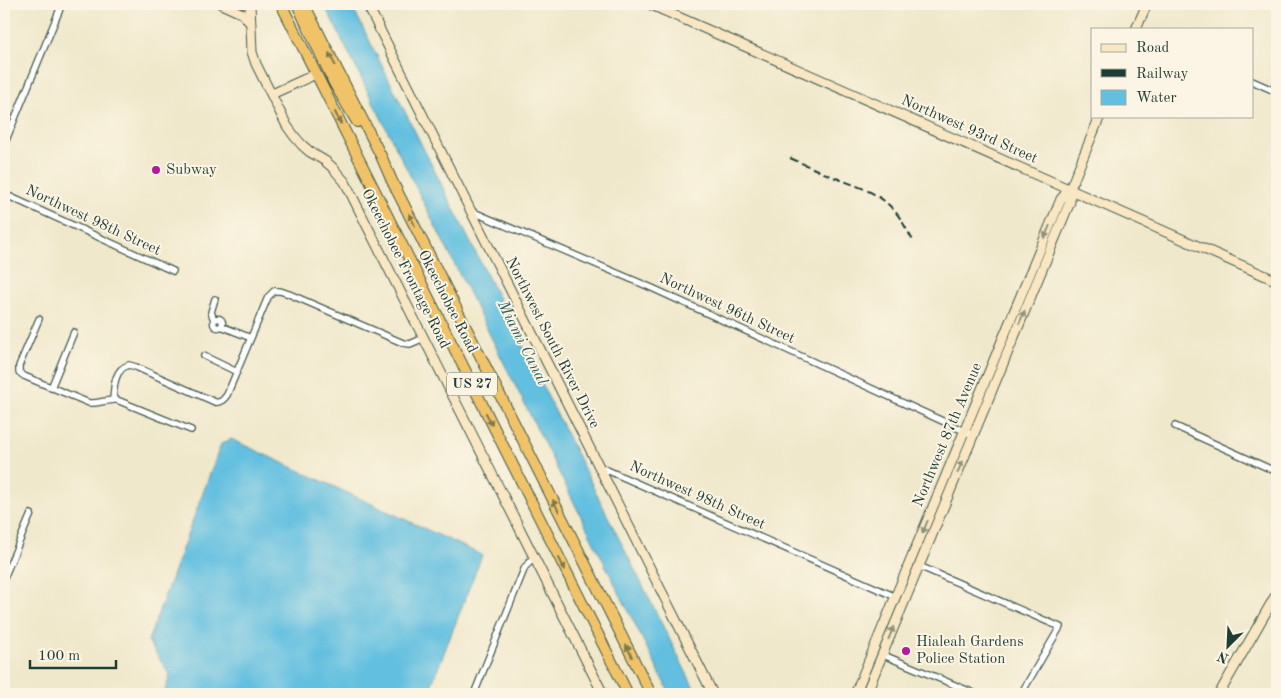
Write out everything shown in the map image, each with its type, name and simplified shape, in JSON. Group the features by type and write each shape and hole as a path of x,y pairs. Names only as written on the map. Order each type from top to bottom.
{"highway":[{"name":"Okeechobee Road","path":"281,4 628,694"},
{"path":"297,4 334,83 392,181"},
{"name":"Okeechobee Road","path":"304,4 651,694"},
{"path":"318,52 320,63 316,74 322,74 334,83"}],"street":[{"path":"4,145 62,4"},
{"path":"225,6 239,7 244,4"},
{"name":"Okeechobee Frontage Road","path":"250,4 252,52 256,64 295,138 310,152 332,166 345,182 603,694"},
{"name":"Northwest South River Drive","path":"367,4 469,211 713,694"},
{"name":"Northwest 93rd Street","path":"650,4 1277,281"},
{"path":"1136,28 1147,4"},
{"path":"225,6 243,14 251,24"},
{"path":"272,94 316,74"},
{"path":"1254,82 1277,92"},
{"name":"Northwest 87th Avenue","path":"866,694 896,597 1070,202 1070,189 1099,118"},
{"name":"Northwest 98th Street","path":"4,194 173,271"},
{"name":"Northwest 96th Street","path":"469,211 658,290 969,433"},
{"path":"113,400 117,376 122,369 129,365 215,402 223,400 237,372 268,296 274,291 289,294 403,344 410,344 424,338"},
{"path":"215,299 211,310 214,326 218,328 221,326 251,338"},
{"path":"39,319 18,368 26,378 89,404 117,400 191,430"},
{"path":"51,388 74,332"},
{"path":"204,356 237,372"},
{"path":"1175,426 1277,472"},
{"name":"Northwest 87th Avenue","path":"855,694 878,652 919,566 969,433"},
{"name":"Northwest 98th Street","path":"600,467 896,597"},
{"path":"4,578 31,514"},
{"path":"474,694 525,567 534,558"},
{"path":"919,566 1060,627 1021,694"},
{"path":"1219,694 1277,593"},
{"path":"878,652 976,694"}],"water":[{"path":"324,4 351,4 697,694 670,694"},
{"path":"231,439 482,555 428,694 164,694 170,675 148,641 221,444"}],"railway":[{"path":"794,4 797,9"},
{"path":"790,158 866,190 880,198 896,213 914,242"}],"place":[{"name":"Subway","path":"156,170"},
{"name":"Hialeah Gardens Police Station","path":"906,651"}],"water label":[{"name":"Miami Canal","path":"522,343"}]}
